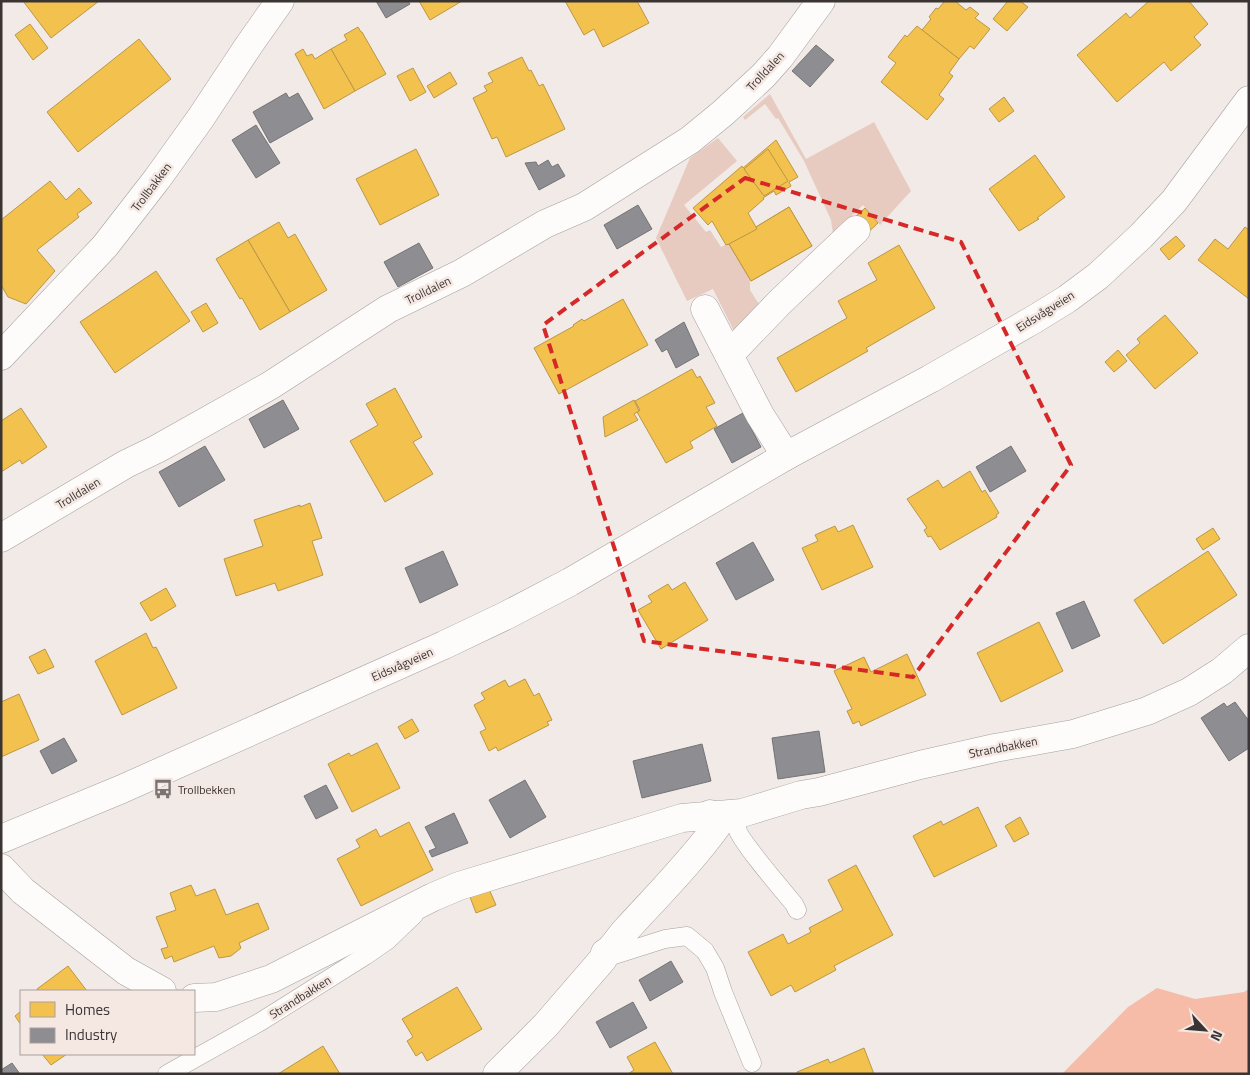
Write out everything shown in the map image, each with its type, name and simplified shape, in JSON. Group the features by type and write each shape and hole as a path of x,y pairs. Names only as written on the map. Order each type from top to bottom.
{"street":[{"name":"Trollbakken","path":"1,356 105,246 152,187 280,1"},
{"name":"Trolldalen","path":"1,538 126,464 157,449 271,385 388,310 462,273 545,224 584,208 690,140 763,76 780,57 821,1"},
{"name":"Eidsvågveien","path":"1,839 122,789 496,620 570,582 786,456 930,379 1024,325 1067,299 1098,276 1141,236 1174,201 1249,100"},
{"path":"729,356 780,302 856,230"},
{"path":"705,310 760,415 786,456"},
{"name":"Strandbakken","path":"195,998 216,997 271,979 433,897 459,886 538,861 645,831 682,818 710,814 742,813 801,795 920,765 995,748 1073,734 1147,711 1189,692 1222,671 1249,648"},
{"path":"497,1074 546,1025 603,959 605,953 608,952 621,935 701,847 717,826 710,814"},
{"path":"2,872 23,891 126,971 160,990"}],"lane":[{"path":"742,813 737,820 736,829 797,910"},
{"name":"Strandbakken","path":"167,1074 260,1022 365,956 388,940 416,912 421,904"},
{"path":"603,959 665,939 687,936 705,951 716,968 723,992 752,1063"}],"highlighted area":[{"path":"745,178 961,242 1071,465 913,677 644,641 543,325"}],"shaded area":[{"path":"770,94 806,159 874,122 911,191 880,225 863,205 833,234 831,220 804,161 778,118 776,119 765,104 745,120 743,117"},
{"path":"718,138 737,161 684,205 706,232 710,230 721,247 729,243 750,281 750,290 762,309 735,333 713,289 687,301 656,238 690,158"},
{"path":"1157,988 1195,999 1244,992 1249,989 1249,1074 1062,1074 1128,1007"}],"building: Homes":[{"path":"23,1 99,1 51,38"},
{"path":"419,1 462,1 430,20"},
{"path":"565,1 637,1 649,23 603,47 594,29 584,35"},
{"path":"945,1 955,1 966,10 970,7 979,14 975,18 990,29 974,49 970,46 959,59 922,30 931,19 929,17 936,8 938,9"},
{"path":"1008,1 1020,1 1028,7 1007,31 993,19"},
{"path":"1149,1 1189,1 1208,24 1194,37 1201,45 1171,71 1164,62 1117,102 1077,55 1126,13 1130,18"},
{"path":"30,24 48,48 33,60 15,35"},
{"path":"917,26 959,59 949,73 953,76 939,95 944,99 927,120 881,82 896,63 888,57 905,35 907,37"},
{"path":"358,27 386,74 355,91 331,49 347,40 344,35"},
{"path":"139,39 171,79 78,152 47,112"},
{"path":"303,49 307,56 312,54 315,59 331,49 355,91 324,109 295,54"},
{"path":"522,57 539,86 543,84 565,129 506,157 497,137 492,139 473,98 487,91 484,86 493,82 488,73"},
{"path":"413,68 426,92 410,101 397,76"},
{"path":"450,72 457,84 434,98 427,86"},
{"path":"1004,97 1014,111 999,122 989,109"},
{"path":"776,140 798,177 789,182 791,186 776,195 774,191 763,198 748,213 756,227 789,207 812,246 751,281 729,244 726,245 712,221 708,225 693,208"},
{"path":"416,149 439,195 380,225 356,179"},
{"path":"768,149 788,181 764,196 744,169"},
{"path":"1035,155 1065,197 1037,218 1039,219 1019,231 989,189"},
{"path":"50,181 66,200 79,188 92,203 77,214 79,217 37,250 55,271 26,304 8,297 1,285 1,220"},
{"path":"789,207 812,246 751,281 729,244 757,229 756,227"},
{"path":"865,208 878,223 863,237 850,222"},
{"path":"279,222 288,238 295,234 327,290 290,312 248,240"},
{"path":"1245,227 1249,230 1249,299 1198,260 1215,239 1228,249"},
{"path":"1176,236 1185,246 1169,260 1160,249"},
{"path":"248,240 290,312 260,330 242,298 240,299 216,259"},
{"path":"899,245 935,308 866,348 868,351 796,392 777,358 847,318 838,301 877,280 868,263"},
{"path":"156,271 190,321 115,373 80,322"},
{"path":"623,299 648,345 559,394 534,348 574,326 582,319 584,321"},
{"path":"206,303 218,323 203,332 191,312"},
{"path":"1165,315 1198,353 1155,389 1126,355 1140,343 1137,339"},
{"path":"1118,350 1127,361 1114,372 1105,362"},
{"path":"692,369 697,378 700,376 715,403 706,407 717,426 690,442 693,448 666,463 637,412 640,410 635,401"},
{"path":"395,388 422,437 413,442 433,474 385,502 350,441 378,425 366,404"},
{"path":"634,400 639,411 634,414 638,420 605,437 603,417"},
{"path":"21,408 47,447 22,464 20,460 1,472 1,421"},
{"path":"970,471 982,492 985,490 999,513 996,515 997,517 940,550 931,536 928,537 924,530 927,528 907,499 938,480 943,488"},
{"path":"310,503 322,538 312,541 323,575 278,591 275,583 236,596 224,559 263,546 254,520"},
{"path":"853,525 873,567 822,590 802,548 818,541 815,535 835,526 838,532"},
{"path":"1213,528 1220,539 1203,550 1196,539"},
{"path":"1208,551 1237,595 1163,644 1134,600"},
{"path":"685,582 708,620 661,649 638,610 652,602 648,596 668,584 672,590"},
{"path":"166,588 176,606 151,621 140,603"},
{"path":"1039,622 1063,671 1001,702 977,653"},
{"path":"146,633 153,648 156,647 177,688 122,715 95,661"},
{"path":"45,649 54,667 38,674 29,657"},
{"path":"907,654 926,695 861,726 859,721 853,724 847,711 852,709 834,671 864,657 871,672"},
{"path":"525,679 534,696 539,693 552,720 547,722 549,725 498,751 496,747 489,751 480,732 486,729 474,705 485,699 481,693 505,680 509,687"},
{"path":"19,694 39,740 1,757 1,702"},
{"path":"412,719 419,731 405,739 398,727"},
{"path":"377,743 400,788 352,812 328,764 349,753 351,756"},
{"path":"978,807 997,846 934,877 913,836 941,821 943,825"},
{"path":"1020,817 1029,834 1014,842 1005,826"},
{"path":"409,822 433,870 361,906 337,859 360,847 356,840 376,829 380,837"},
{"path":"856,865 893,935 834,966 836,970 795,992 791,985 771,996 748,952 783,934 788,944 811,932 809,928 843,910 828,880"},
{"path":"191,885 196,896 215,889 226,915 258,903 269,929 239,943 241,948 231,956 219,958 214,946 174,962 172,956 165,959 161,949 168,947 156,917 176,910 170,893"},
{"path":"489,889 496,905 476,913 470,897"},
{"path":"68,966 86,990 38,990"},
{"path":"457,987 482,1029 427,1061 422,1052 416,1056 407,1041 413,1037 402,1019"},
{"path":"20,1012 20,1024 15,1016"},
{"path":"655,1042 673,1074 628,1074 634,1070 627,1057"},
{"path":"323,1046 340,1074 278,1074"},
{"path":"864,1048 874,1074 797,1074 797,1072 828,1059 830,1063"},
{"path":"43,1055 66,1055 51,1065"}],"building: Industry":[{"path":"376,1 408,1 410,4 386,18"},
{"path":"816,45 834,60 810,87 792,71"},
{"path":"286,93 289,98 298,93 313,119 270,143 253,112"},
{"path":"256,125 280,163 256,178 232,140"},
{"path":"548,160 552,167 558,164 565,176 539,190 525,163 536,162 538,166"},
{"path":"638,205 652,229 617,249 604,225"},
{"path":"419,243 433,268 398,287 384,262"},
{"path":"684,322 699,355 676,368 667,349 662,352 655,340"},
{"path":"283,400 299,429 264,448 249,419"},
{"path":"743,413 761,447 732,463 714,429"},
{"path":"205,446 225,480 179,507 159,472"},
{"path":"1011,446 1026,471 990,492 976,467"},
{"path":"753,542 774,580 736,600 716,563"},
{"path":"443,551 458,585 420,603 405,568"},
{"path":"1084,601 1100,636 1072,649 1056,613"},
{"path":"1235,702 1249,721 1249,748 1229,761 1201,718 1224,703 1227,707"},
{"path":"819,731 825,772 778,779 772,738"},
{"path":"64,738 77,761 52,774 40,751"},
{"path":"702,744 711,781 642,798 633,761"},
{"path":"525,780 546,817 510,838 489,800"},
{"path":"326,785 338,808 316,819 304,796"},
{"path":"454,813 468,843 432,857 429,851 436,848 425,827"},
{"path":"671,961 683,982 650,1001 639,980"},
{"path":"633,1002 647,1028 610,1048 596,1022"},
{"path":"12,1063 20,1074 1,1074 1,1070"}],"place":[{"name":"Trollbekken","path":"163,789"}]}
